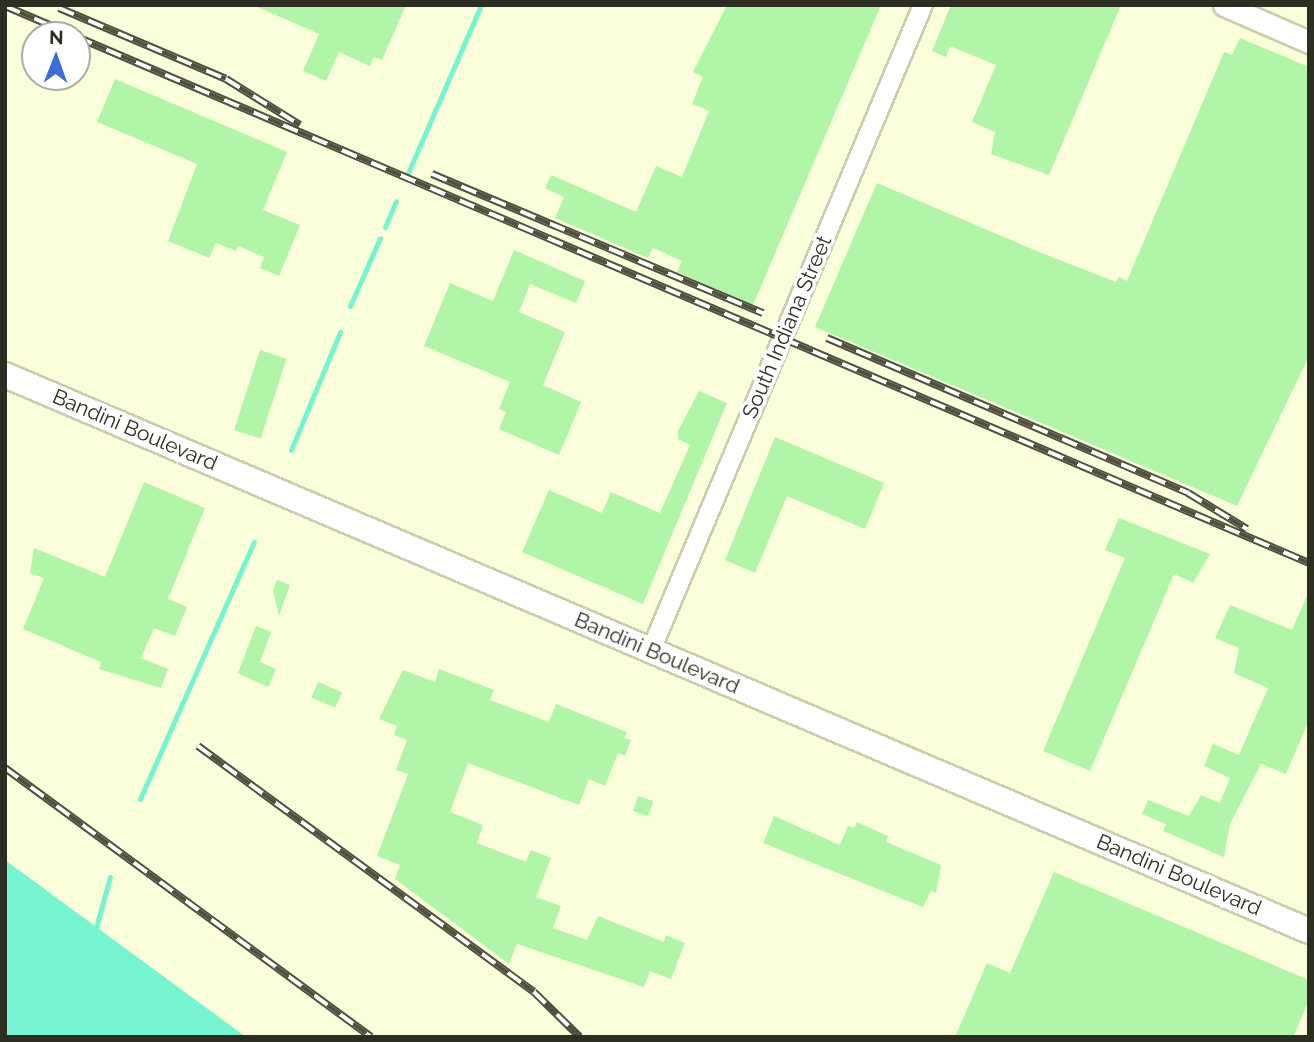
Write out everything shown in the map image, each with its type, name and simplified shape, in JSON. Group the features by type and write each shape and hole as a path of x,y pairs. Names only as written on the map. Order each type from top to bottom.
{"main road":[{"name":"Bandini Boulevard","path":"5,375 1309,930"}],"street":[{"name":"South Indiana Street","path":"650,650 923,5"},
{"path":"1224,5 1309,42"}],"water":[{"path":"5,860 246,1037 5,1037"}],"building":[{"path":"253,5 406,5 382,60 374,57 370,66 339,52 326,81 303,71 319,34"},
{"path":"727,5 881,5 753,305 677,272 682,261 653,248 648,258 555,218 564,197 545,188 551,175 636,212 656,166 682,177 709,111 692,104 703,77 693,72"},
{"path":"951,5 1121,5 1049,175 991,154 995,132 972,122 996,65 950,46 946,57 932,51"},
{"path":"1240,38 1309,67 1309,356 1237,506 815,327 877,183 1039,252 1116,282 1119,277 1127,281 1224,52 1232,55"},
{"path":"115,79 287,152 263,210 300,225 279,276 260,268 264,257 238,246 236,251 216,243 209,258 168,241 197,164 97,122"},
{"path":"514,250 585,281 576,303 530,284 519,312 565,332 543,385 581,402 559,455 499,429 506,412 499,409 510,382 424,346 450,283 493,301"},
{"path":"260,350 287,359 261,439 234,430"},
{"path":"699,391 727,403 643,604 522,552 549,490 602,513 611,492 660,513 690,445 678,439 678,431"},
{"path":"775,437 884,483 865,529 787,496 755,573 725,560"},
{"path":"144,482 205,508 168,599 187,607 175,636 154,628 141,658 168,669 161,688 99,669 101,662 23,629 44,578 30,573 34,548 105,577"},
{"path":"1119,518 1210,554 1193,583 1174,574 1090,771 1043,751 1125,558 1105,550"},
{"path":"277,580 290,585 279,616 273,590"},
{"path":"1309,591 1309,720 1286,774 1261,764 1230,824 1224,857 1163,831 1166,824 1142,814 1148,800 1189,816 1201,795 1220,803 1230,778 1204,766 1213,744 1239,755 1268,688 1234,673 1239,648 1215,638 1230,605 1292,630"},
{"path":"256,626 271,632 260,662 276,669 268,687 238,673"},
{"path":"439,669 494,690 490,700 549,722 556,704 627,732 624,738 631,740 625,756 618,753 605,786 589,779 579,805 468,763 450,812 483,825 477,843 526,862 531,850 551,858 536,897 561,906 553,928 587,940 598,916 664,942 666,935 685,943 671,979 650,971 644,987 517,944 509,964 395,879 400,865 377,856 408,774 396,770 407,740 394,735 397,726 379,719 403,670 435,682"},
{"path":"318,682 342,692 335,708 311,698"},
{"path":"638,796 653,801 648,816 633,811"},
{"path":"774,816 840,845 848,826 854,828 857,822 888,836 886,842 941,865 936,893 931,891 923,907 763,843"},
{"path":"1054,872 1309,980 1309,1000 1293,1037 955,1037 987,963 1010,973"}],"waterway":[{"path":"408,173 481,5"},
{"path":"385,227 396,201"},
{"path":"350,306 380,238"},
{"path":"291,450 340,332"},
{"path":"140,799 254,542"},
{"path":"95,931 110,877"}],"railway":[{"path":"5,6 40,21"},
{"path":"59,8 226,79 300,125"},
{"path":"91,43 1309,563"},
{"path":"432,174 763,313"},
{"path":"827,338 1188,493 1247,529"},
{"path":"198,746 534,992 580,1037"},
{"path":"5,768 371,1037"}]}
